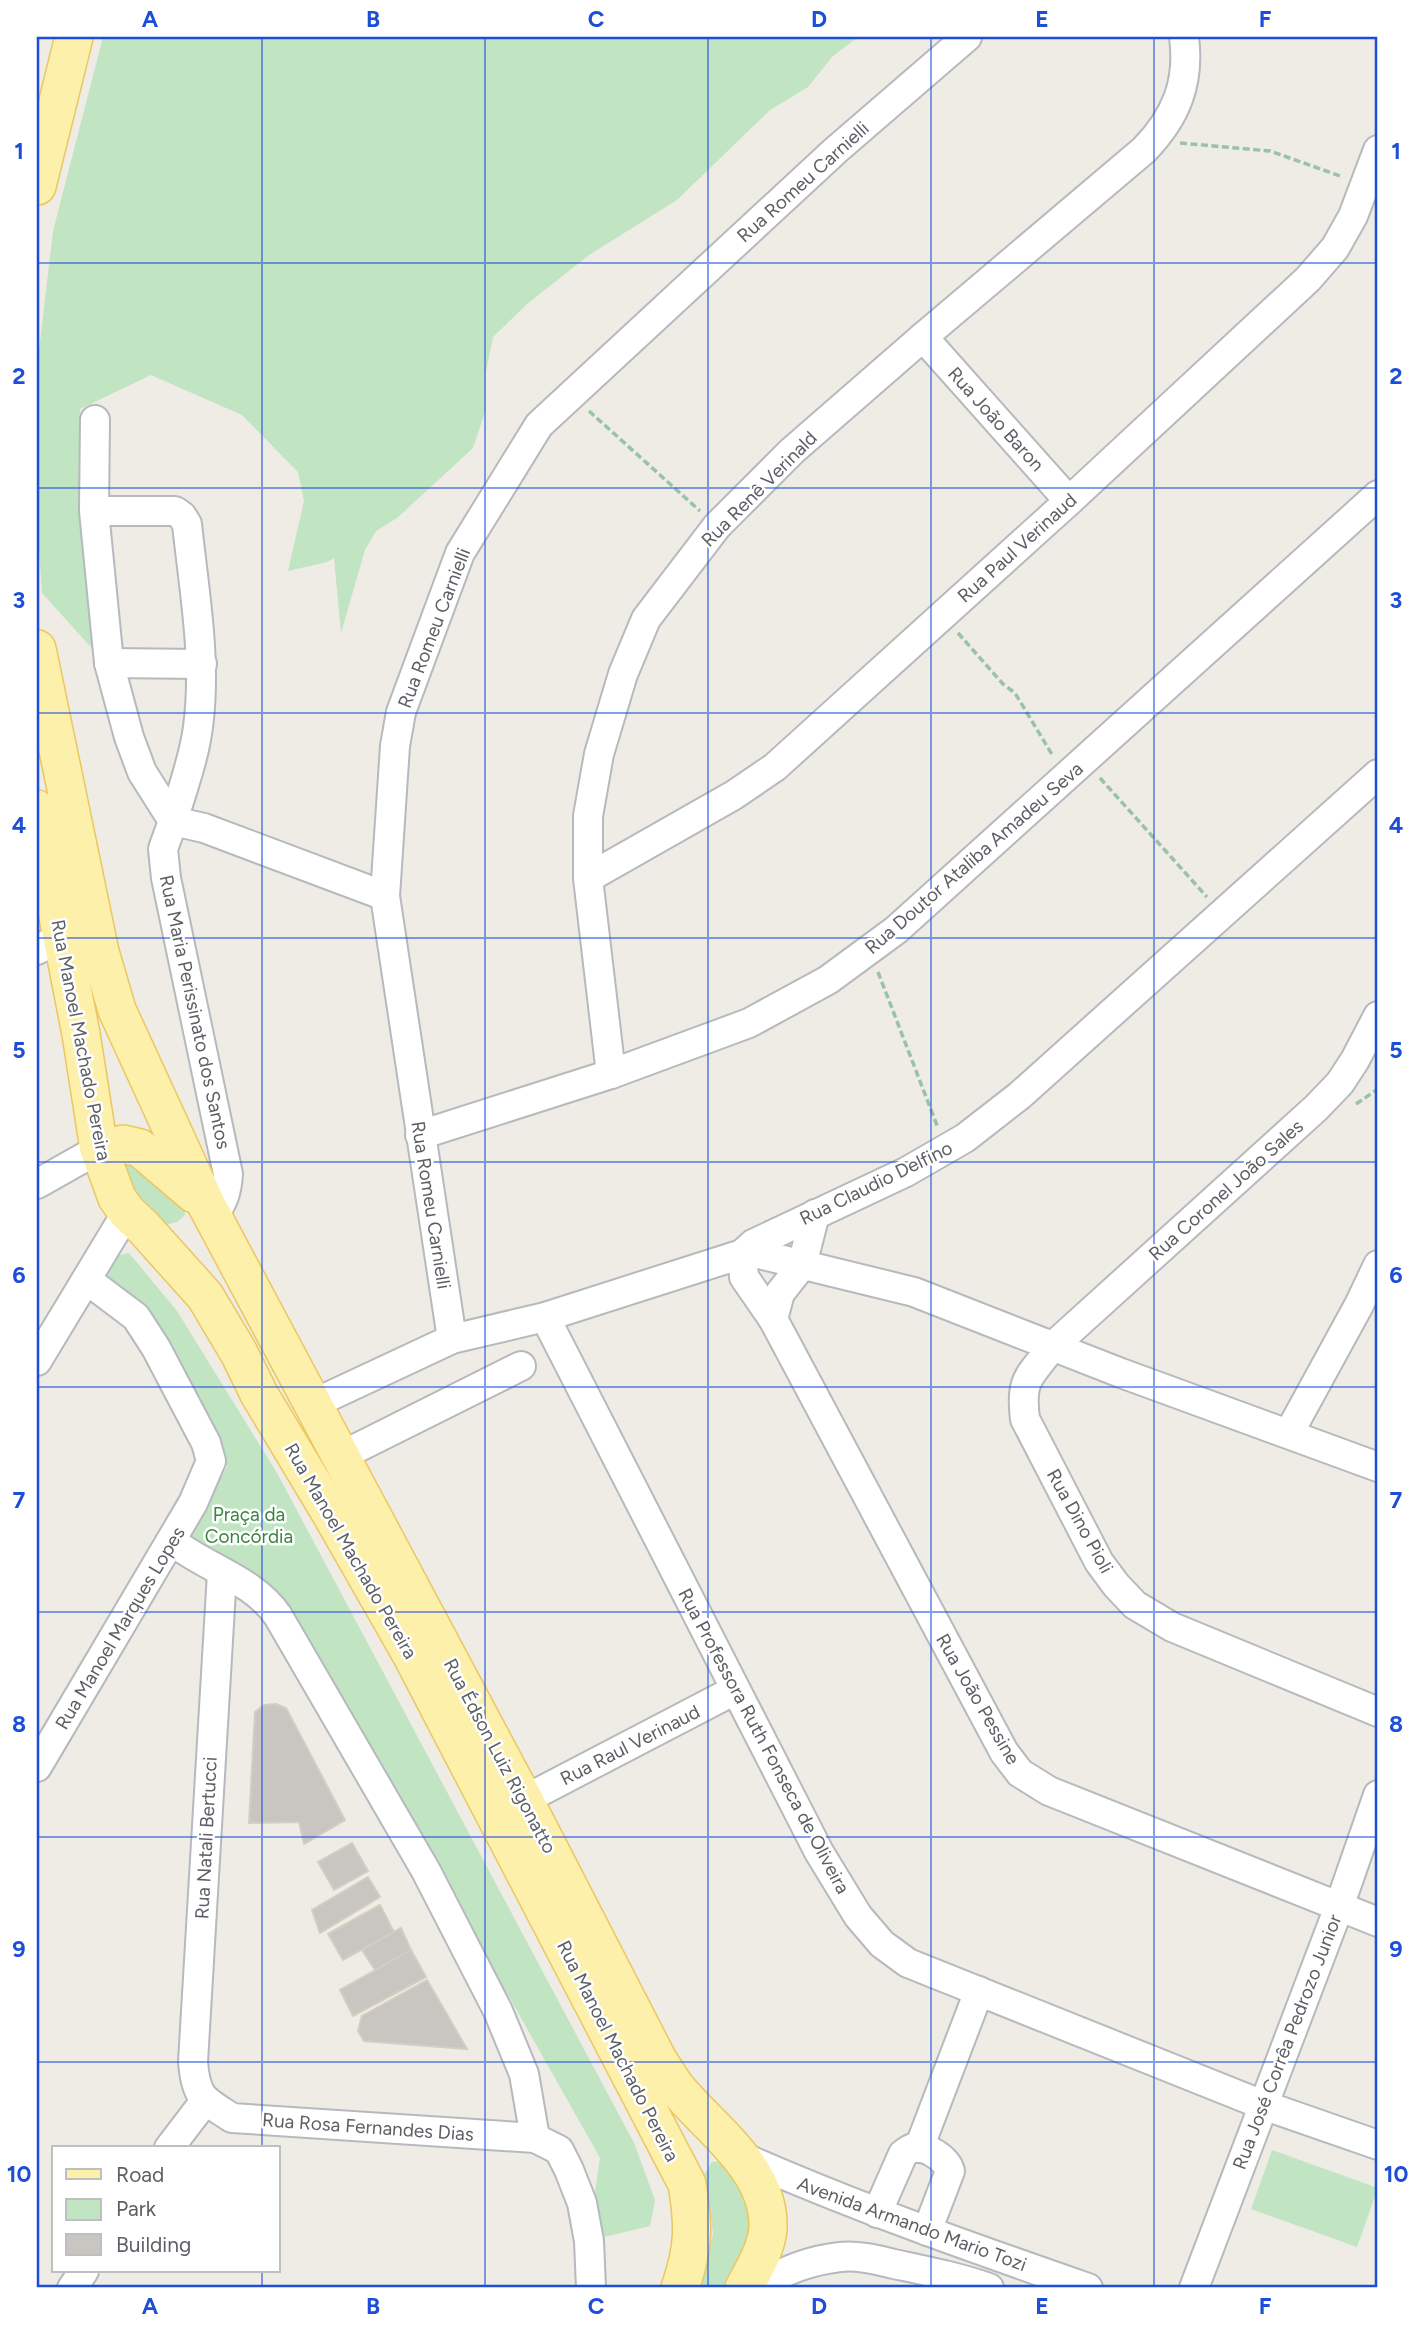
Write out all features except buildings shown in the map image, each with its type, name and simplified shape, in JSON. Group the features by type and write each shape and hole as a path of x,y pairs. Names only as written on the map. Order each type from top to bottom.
{"main road":[{"path":"37,186 74,37"},
{"name":"Rua Manoel Machado Pereira","path":"37,649 100,952 117,1010 209,1209"},
{"name":"Rua Manoel Machado Pereira","path":"37,809 49,943 81,1034 99,1149 117,1198 205,1296 239,1353 260,1394 411,1654 687,2184 694,2231 680,2288"},
{"path":"99,1149 123,1144 140,1148 209,1209 186,1236 174,1238 165,1239 135,1220"},
{"name":"Rua Édson Luiz Rigonatto","path":"209,1209 524,1800 658,2060 677,2089 738,2155 761,2188 768,2230 757,2263 744,2288"},
{"path":"260,1394 281,1407 299,1408 313,1404"},
{"path":"687,2184 698,2166 713,2151 738,2155"}],"street":[{"name":"Rua Romeu Carnielli","path":"452,1339 385,896 395,746 401,712 460,553 540,425 836,150 967,37"},
{"name":"Rua Renê Verinald","path":"611,1074 588,878 588,816 599,754 624,674 646,619 717,526 792,452 1154,140 1168,123 1178,102 1187,60 1184,37"},
{"name":"Rua Paul Verinaud","path":"588,878 734,795 775,767 1069,501 1308,279 1335,248 1353,216 1378,150"},
{"name":"Rua João Baron","path":"923,337 1069,501"},
{"path":"95,420 94,511 109,663 129,737 142,772 173,821 204,828 385,896"},
{"name":"Rua Doutor Ataliba Amadeu Seva","path":"421,1135 611,1074 749,1023 828,980 897,930 1378,495"},
{"path":"94,511 174,511 182,516 187,524 202,664 198,726 193,754 173,821"},
{"path":"109,663 202,664"},
{"name":"Rua Claudio Delfino","path":"313,1404 452,1339 545,1317 742,1254 753,1244 906,1172 965,1138 1019,1096 1378,774"},
{"name":"Rua Maria Perissinato dos Santos","path":"173,821 163,849 166,878 228,1174 227,1190 221,1205 209,1209"},
{"name":"Rua Coronel João Sales","path":"1052,1347 1316,1108 1348,1072 1378,1016"},
{"path":"37,1184 99,1149"},
{"path":"773,1319 780,1293 802,1265 815,1214"},
{"path":"37,1361 87,1280 100,1253 135,1220"},
{"path":"742,1254 760,1254 914,1292 1052,1347 1378,1468"},
{"name":"Rua João Pessine","path":"742,1254 744,1277 773,1319 1004,1752 1020,1773 1049,1791 1378,1922"},
{"path":"1289,1433 1378,1265"},
{"name":"Rua Manoel Marques Lopes","path":"37,1768 171,1543 193,1503 211,1461 206,1443 156,1348 136,1317 87,1280"},
{"name":"Rua Professora Ruth Fonseca de Oliveira","path":"545,1317 819,1852 858,1916 881,1944 908,1963 1263,2105 1378,2145"},
{"name":"Rua Dino Pioli","path":"1052,1347 1026,1381 1022,1396 1025,1419 1099,1562 1116,1585 1135,1605 1172,1627 1378,1712"},
{"path":"341,1456 521,1366"},
{"path":"171,1543 258,1594 278,1616 426,1871 498,2011 524,2074 535,2138 559,2150 577,2192 589,2241 590,2288"},
{"name":"Rua Natali Bertucci","path":"205,2101 195,2085 193,2062 222,1573"},
{"name":"Rua Raul Verinaud","path":"524,1800 735,1690"},
{"name":"Rua José Corrêa Pedrozo Junior","path":"1194,2288 1339,1907 1378,1796"},
{"path":"919,2148 978,1991"},
{"path":"171,2146 205,2101"},
{"name":"Rua Rosa Fernandes Dias","path":"205,2101 232,2118 535,2138"},
{"path":"877,2213 903,2154 911,2148 919,2148 941,2158 948,2164 950,2171 927,2231"},
{"name":"Avenida Armando Mario Tozi","path":"738,2155 877,2213 1088,2288"},
{"path":"955,2276 964,2245"},
{"name":"Avenida Armando Mario Tozi","path":"760,2288 785,2272 842,2257 864,2258 955,2276 989,2288"},
{"path":"72,2288 83,2272"}],"path":[{"path":"1154,140 1270,151 1365,185"},
{"path":"572,395 717,526"},
{"path":"942,616 1003,684 1015,692 1075,769 1222,914"},
{"path":"869,950 946,1149"}],"green space":[{"path":"103,37 858,37 832,57 808,87 770,110 677,200 589,255 527,304 493,337 486,372 486,409 473,448 397,518 376,531 365,550 341,633 334,558 288,571 304,501 298,472 242,415 151,375 80,409 99,656 42,593 37,521 37,367 53,231"},
{"path":"123,1152 184,1206 185,1215 177,1222 165,1225 120,1188"},
{"name":"Praça da Concórdia","path":"129,1253 177,1311 277,1473 634,2143 655,2200 650,2226 604,2237 595,2191 600,2158 291,1610 279,1593 241,1577 189,1541 194,1522 227,1467 202,1406 154,1316 99,1276 112,1257"},
{"path":"1272,2150 1378,2188 1357,2247 1251,2209"},
{"path":"728,2160 757,2202 735,2288 699,2288 713,2234 708,2187 704,2175 712,2162"}]}
